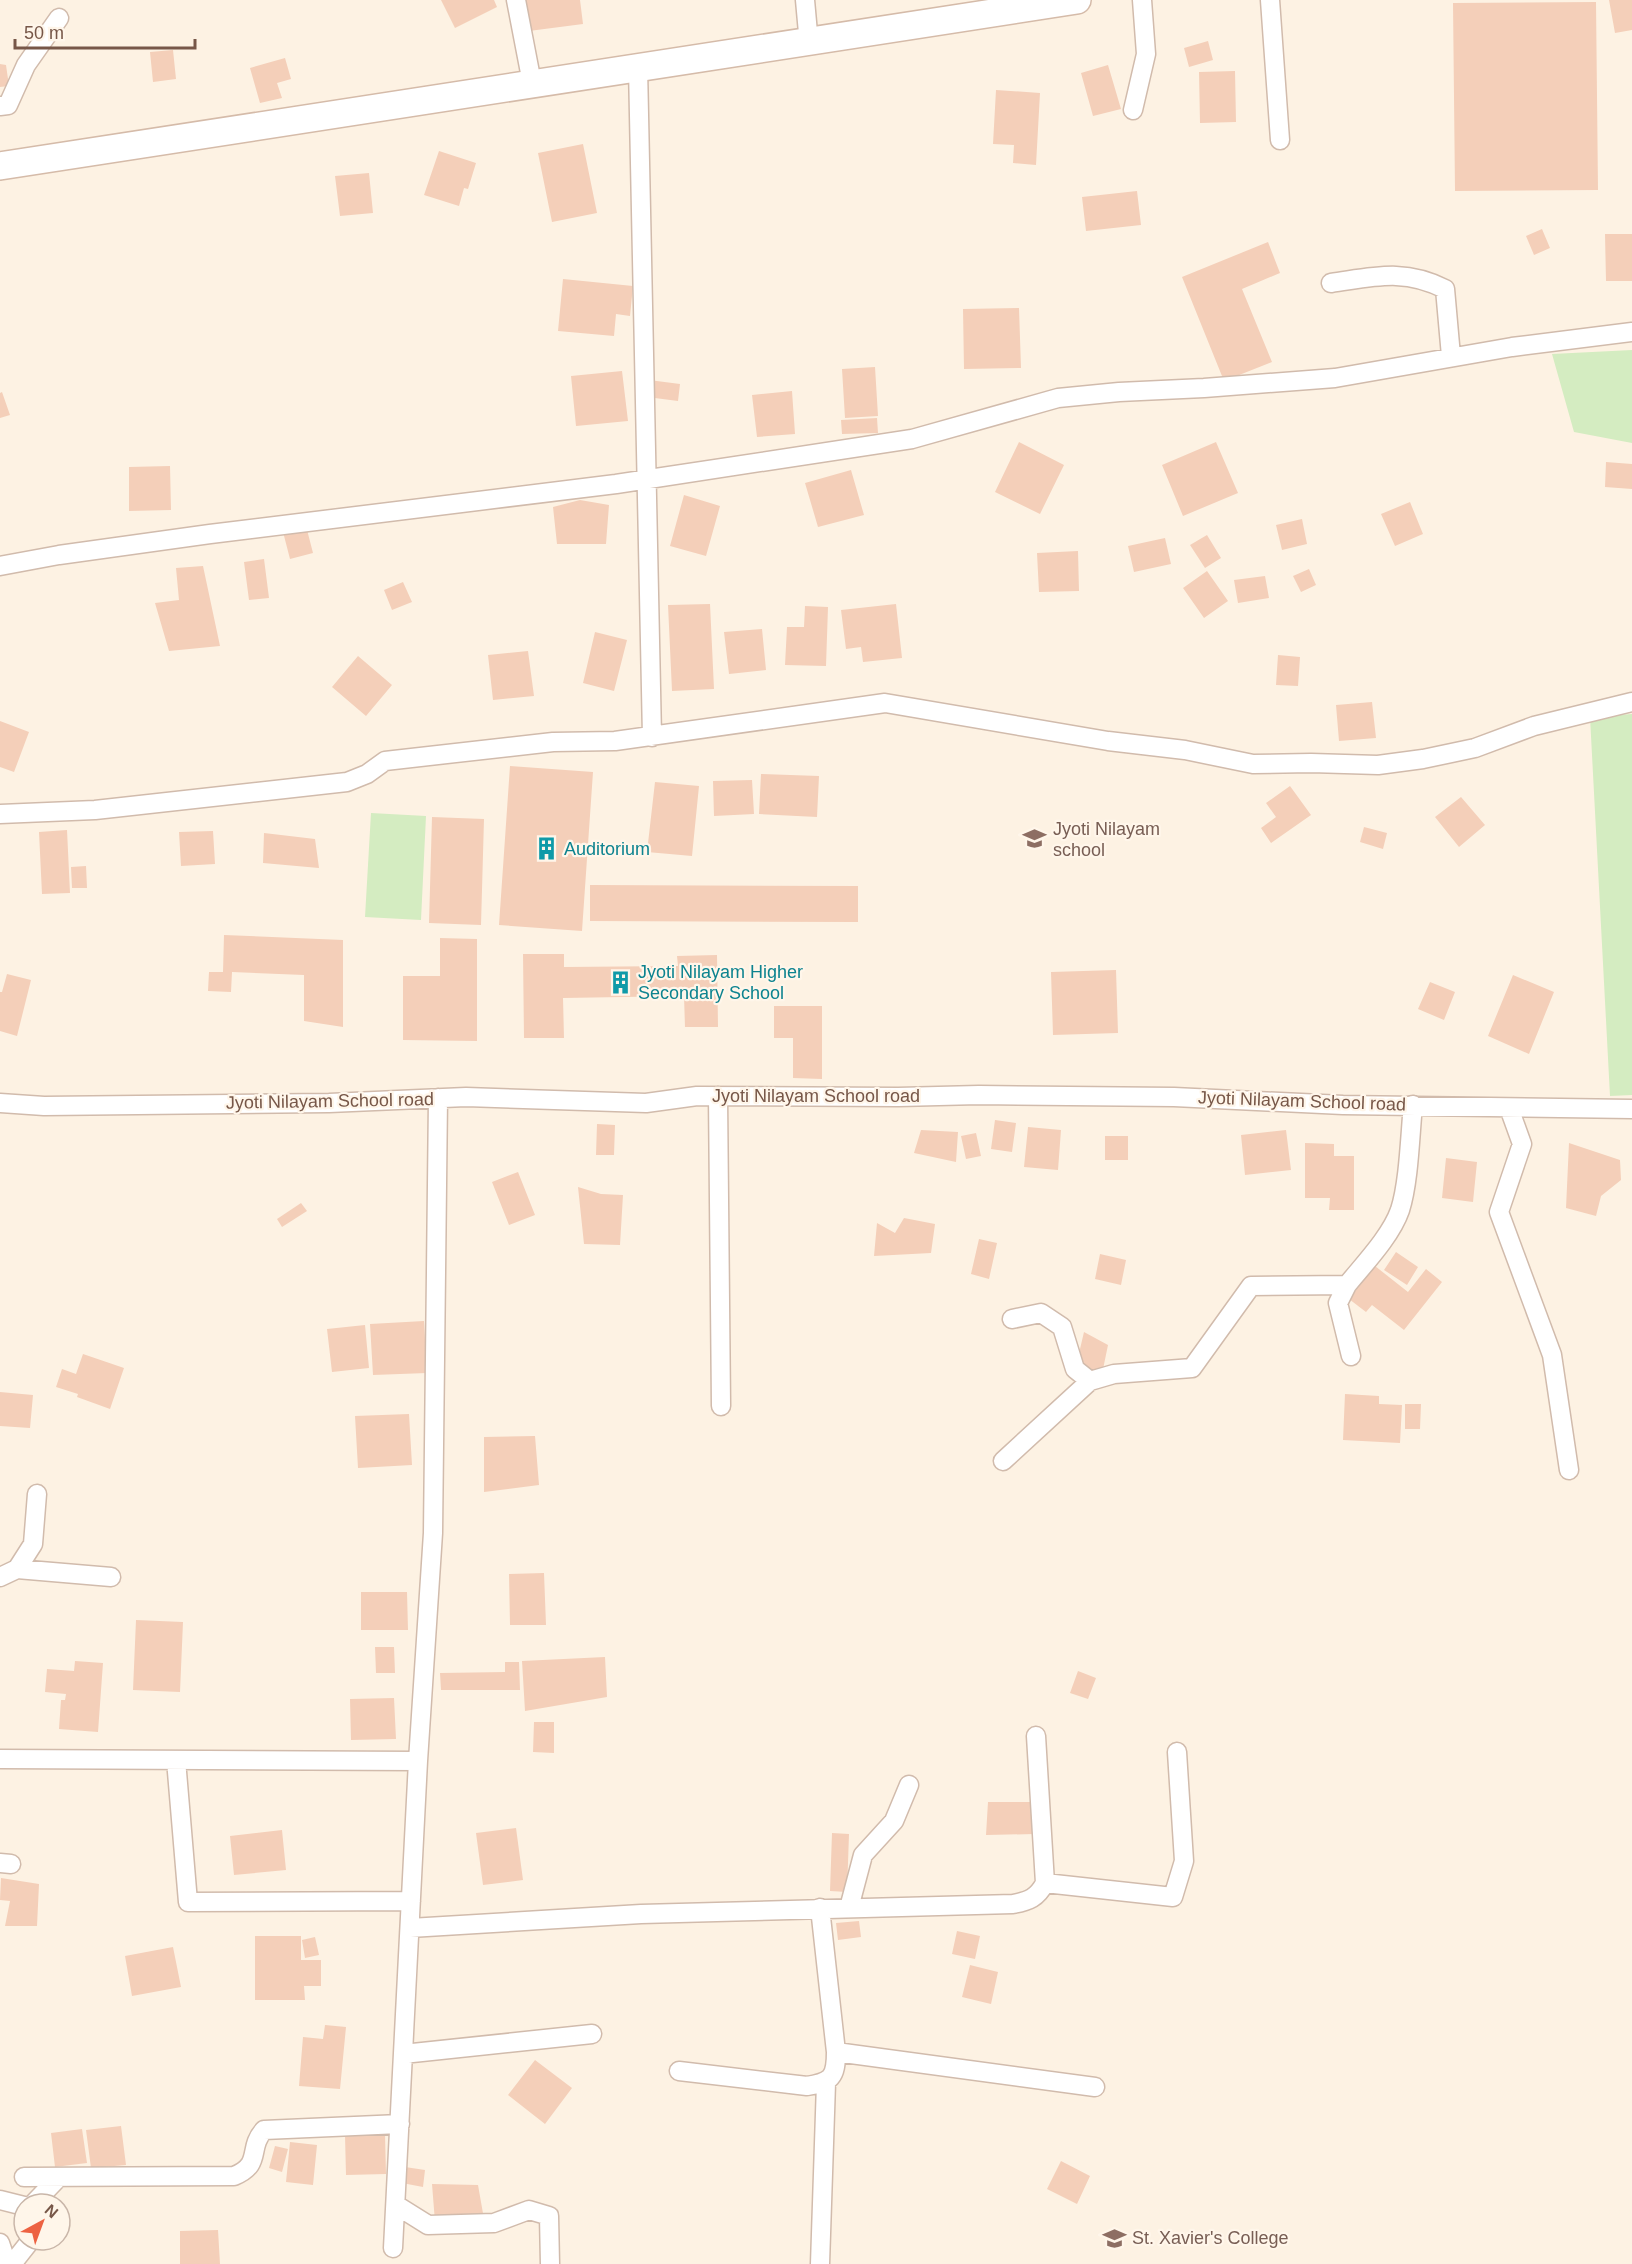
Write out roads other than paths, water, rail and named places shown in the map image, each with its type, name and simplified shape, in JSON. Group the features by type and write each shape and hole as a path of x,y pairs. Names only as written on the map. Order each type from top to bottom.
{"main road":[{"path":"0,166 1067,1"}],"street":[{"path":"516,0 532,83"},
{"path":"805,0 808,33 806,41"},
{"path":"1133,110 1146,54 1142,0"},
{"path":"1270,0 1280,140"},
{"path":"0,106 8,105 26,65 59,18"},
{"path":"638,66 652,737"},
{"path":"1331,283 1396,274 1429,281 1445,289 1451,356"},
{"path":"0,566 59,555 210,534 648,479 912,439 1058,398 1335,378 1451,356 1632,332"},
{"path":"0,814 95,810 347,782 367,774 385,761 553,742 615,741 652,737 885,703 1096,739 1185,750 1252,764 1378,765 1423,759 1474,748 1534,726 1632,702"},
{"name":"Jyoti Nilayam School road","path":"0,1103 44,1106 329,1103 438,1098 646,1103 698,1096 979,1095 1163,1096 1343,1105 1632,1109"},
{"path":"718,1096 721,1407"},
{"path":"393,2248 418,1761 433,1533 438,1098"},
{"path":"1351,1356 1338,1303 1347,1285 1378,1249 1400,1210 1407,1171 1413,1105"},
{"path":"1509,1108 1522,1144 1499,1212 1552,1355 1569,1470"},
{"path":"1003,1461 1090,1381 1114,1374 1192,1368 1251,1286 1347,1285"},
{"path":"1012,1319 1041,1313 1062,1327 1075,1369 1090,1381"},
{"path":"17,1569 33,1544 38,1494"},
{"path":"0,1577 17,1569 111,1577"},
{"path":"410,1928 641,1914 1013,1904 1028,1901 1039,1894 1045,1883 1036,1736"},
{"path":"1045,1883 1173,1897 1184,1861 1177,1752"},
{"path":"0,1759 418,1761"},
{"path":"176,1760 188,1902 411,1901"},
{"path":"849,1908 863,1855 894,1821 909,1785"},
{"path":"820,1908 836,2052 833,2075 826,2083 820,2264"},
{"path":"403,2054 592,2034"},
{"path":"836,2052 1095,2087"},
{"path":"679,2071 807,2086 826,2083"},
{"path":"24,2177 234,2176 246,2171 251,2164 258,2136 264,2130 400,2124"},
{"path":"45,2192 59,2177"},
{"path":"396,2205 428,2225 494,2223 529,2210 549,2216 550,2264"},
{"path":"0,2243 7,2264"},
{"path":"12,2264 22,2252"}],"place":[{"name":"Jyoti Nilayam school","path":"1035,839"},
{"name":"Auditorium","path":"546,849"},
{"name":"Jyoti Nilayam Higher Secondary School","path":"620,982"},
{"name":"St. Xavier's College","path":"1114,2238"}]}
